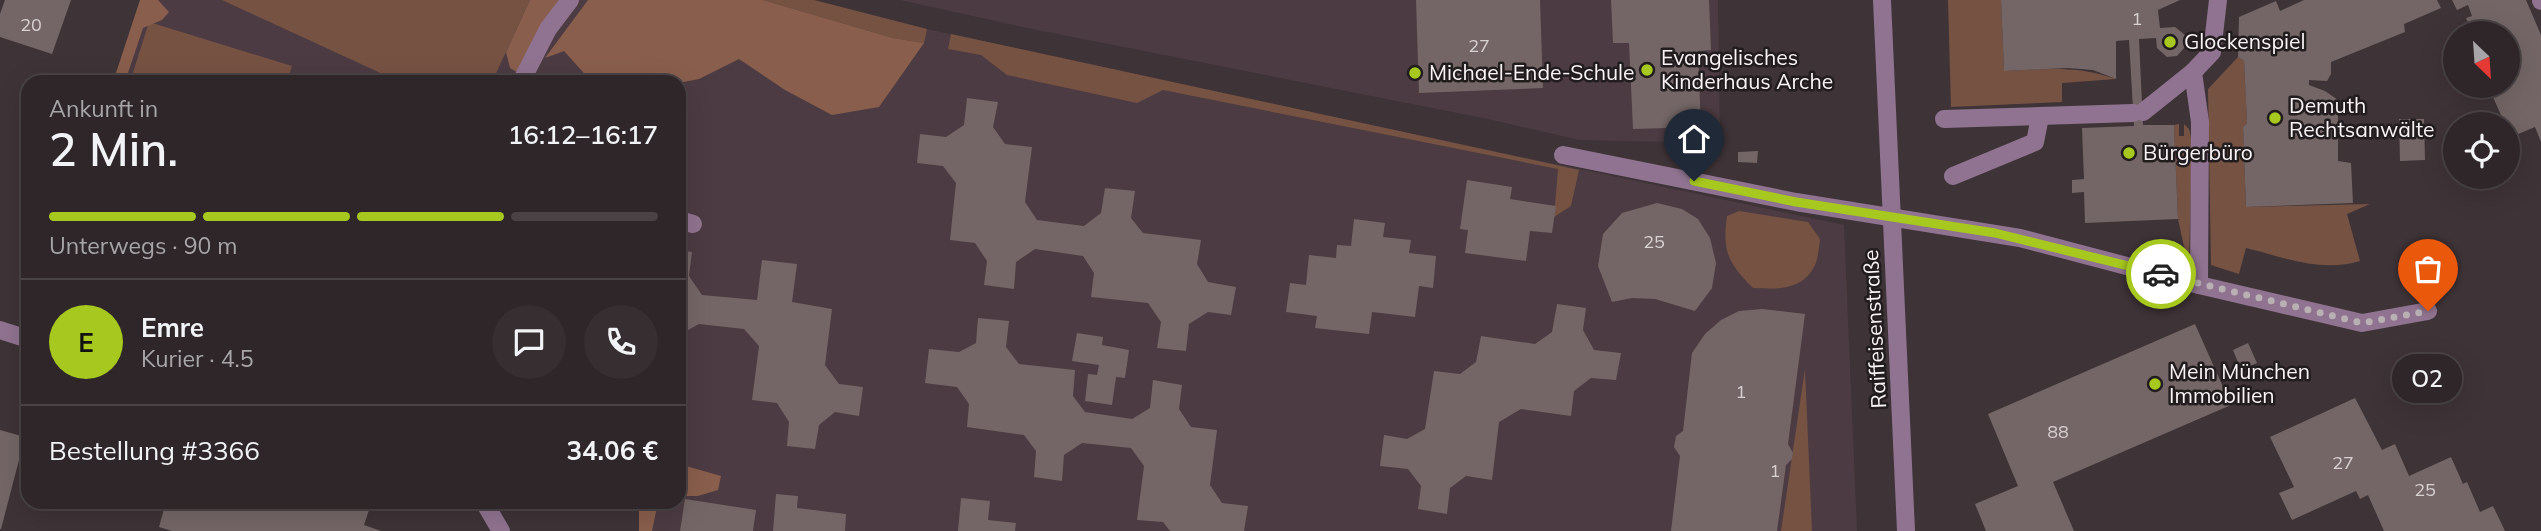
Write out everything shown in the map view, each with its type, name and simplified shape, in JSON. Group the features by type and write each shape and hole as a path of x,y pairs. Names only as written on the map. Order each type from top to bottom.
{"street":[{"path":"525,75 548,29 570,0"},
{"name":"Raiffeisenstraße","path":"1882,0 1906,531"},
{"path":"1944,119 2138,113 2193,72 2212,52 2218,0"},
{"path":"2193,72 2200,122 2199,285"},
{"path":"1953,176 2035,142 2040,117"},
{"path":"1563,155 1796,202 2020,238 2199,285 2362,323 2428,311"},
{"path":"0,330 21,337"},
{"path":"488,509 501,531"}],"shaded area":[{"path":"140,0 814,0 927,29 1164,81 1844,225 1857,531 639,531 639,509 686,509 686,75 115,75"},
{"path":"140,0 158,0 169,12 162,20 143,28 127,75 115,75"},
{"path":"222,0 530,0 495,75 385,75"},
{"path":"530,0 562,0 520,74 510,68 506,52"},
{"path":"588,0 763,0 893,38 924,43 879,107 832,115 785,90 739,59 699,79 686,82 686,75 586,75 564,51 545,58"},
{"path":"763,0 814,0 927,29 924,43 893,38"},
{"name":"Michael-Ende-Schule","path":"900,0 1718,0 1720,143 1579,140 1488,119 1022,27"},
{"path":"1948,0 2001,0 2004,71 2074,70 2116,79 2062,83 2062,102 1951,107"},
{"path":"149,22 292,66 289,75 132,75"},
{"path":"951,34 1579,170 1571,206 1554,217 1558,169 1163,90 1137,103 1007,75 981,55 948,49"},
{"path":"2238,57 2244,61 2247,123 2243,127 2246,207 2370,204 2347,214 2360,261 2317,265 2246,248 2239,274 2211,265 2208,89"},
{"path":"2179,124 2179,136 2184,136 2184,124 2189,129 2192,142 2189,261 2178,219 2174,125"},
{"path":"1739,211 1808,222 1820,239 1816,261 1809,275 1787,287 1753,288 1732,263 1726,248 1727,216"},
{"path":"1805,369 1812,531 1781,531"},
{"path":"686,466 721,476 718,490 698,496 686,496"},
{"path":"639,509 657,509 652,531 639,531"}],"building":[{"path":"5,0 71,0 52,54 0,37 0,14"},
{"path":"1416,0 1540,0 1543,88 1419,93"},
{"path":"1611,0 1709,0 1711,50 1698,51 1701,127 1633,129 1629,43 1613,43"},
{"path":"2001,0 2180,0 2158,10 2160,28 2175,27 2185,35 2185,47 2177,56 2167,57 2157,48 2156,38 2139,39 2143,125 2174,125 2178,219 2085,223 2084,192 2072,193 2072,180 2084,179 2082,128 2134,126 2129,40 2116,41 2116,79 2093,70 2068,68 2004,71"},
{"path":"2304,0 2437,0 2441,8 2404,24 2405,32 2331,62 2331,74 2327,81 2309,80 2309,85 2338,100 2338,161 2351,163 2353,203 2246,207 2243,127 2247,123 2244,61 2238,57 2239,17 2276,1 2280,11"},
{"path":"2452,0 2526,0 2541,35 2541,142 2535,127 2520,133 2520,112 2500,112 2493,98 2520,98 2520,21 2467,21 2466,18 2472,16 2468,5 2457,10"},
{"path":"967,98 998,102 993,127 1005,144 1032,147 1025,202 1037,220 1084,226 1101,213 1105,188 1135,191 1131,218 1143,233 1201,240 1197,264 1208,282 1236,287 1231,315 1208,312 1189,324 1186,351 1157,348 1161,322 1148,303 1091,297 1094,273 1083,256 1035,249 1016,262 1014,289 984,285 987,261 975,243 950,240 956,183 943,166 917,163 920,134 946,137 964,125"},
{"path":"2399,119 2424,119 2425,160 2400,161"},
{"path":"1758,151 1757,163 1738,162 1738,152"},
{"path":"1467,180 1512,187 1510,199 1556,206 1552,233 1530,231 1526,261 1465,253 1468,230 1460,229"},
{"path":"1657,203 1682,209 1698,219 1710,238 1716,263 1712,288 1695,311 1655,299 1632,298 1612,302 1598,266 1603,234 1622,213"},
{"path":"1354,219 1385,223 1383,237 1411,240 1409,253 1436,256 1433,288 1419,286 1415,317 1372,312 1369,334 1315,328 1317,316 1286,312 1290,283 1306,285 1309,255 1336,258 1337,245 1351,246"},
{"path":"686,251 692,252 689,276 702,295 757,300 762,260 797,264 792,302 832,309 825,365 839,384 863,387 859,416 835,412 819,425 815,449 787,446 789,422 777,403 752,400 759,346 744,329 699,324 686,331"},
{"path":"1557,304 1586,308 1583,330 1594,350 1621,353 1616,380 1591,378 1574,391 1571,416 1521,409 1499,422 1492,480 1466,476 1450,488 1447,514 1418,509 1421,486 1408,469 1380,466 1384,435 1407,439 1425,429 1434,371 1460,374 1476,362 1481,336 1535,344 1552,332"},
{"path":"1762,309 1805,314 1788,444 1793,453 1792,459 1786,465 1777,531 1671,531 1680,456 1674,447 1676,436 1683,431 1692,353 1705,334 1721,320 1739,311"},
{"path":"978,318 1009,321 1006,347 1019,364 1075,370 1073,396 1085,412 1132,419 1150,408 1153,380 1182,385 1179,409 1191,427 1217,430 1210,485 1222,503 1248,506 1244,531 1170,531 1163,522 1137,520 1144,466 1131,448 1082,443 1064,455 1062,481 1034,477 1036,451 1024,435 967,427 969,404 957,387 925,383 929,349 959,352 976,343"},
{"path":"2195,324 2231,405 2053,482 2074,531 1986,531 1975,504 2018,486 1988,414"},
{"path":"1077,333 1103,337 1102,345 1129,350 1125,378 1116,377 1112,405 1085,401 1088,374 1097,375 1099,365 1072,361"},
{"path":"2248,343 2257,363 2241,370 2233,350"},
{"path":"2355,398 2382,450 2395,444 2409,476 2451,457 2463,484 2467,482 2480,512 2493,506 2505,531 2384,531 2368,495 2360,499 2356,491 2292,520 2279,493 2294,487 2270,437"},
{"path":"0,430 21,436 21,452 0,529"},
{"path":"776,494 798,496 797,508 846,514 845,531 773,531"},
{"path":"961,498 990,501 988,520 1016,523 1015,531 958,531"},
{"path":"686,499 756,510 753,531 680,531"},
{"path":"164,509 369,509 364,525 381,531 172,531 159,527"}],"way so far":[{"path":"2161,274 2362,323 2428,311"}],"place":[{"name":"Glockenspiel","path":"2170,42"},
{"name":"Evangelisches Kinderhaus Arche","path":"1647,70"},
{"name":"Michael-Ende-Schule","path":"1415,73"},
{"name":"Demuth Rechtsanwälte","path":"2275,118"},
{"name":"Bürgerbüro","path":"2129,153"},
{"name":"O2","path":"2428,311"},
{"name":"Mein München Immobilien","path":"2155,384"}],"route":[{"path":"1694,181 1796,202 1995,233 2161,274"}]}
